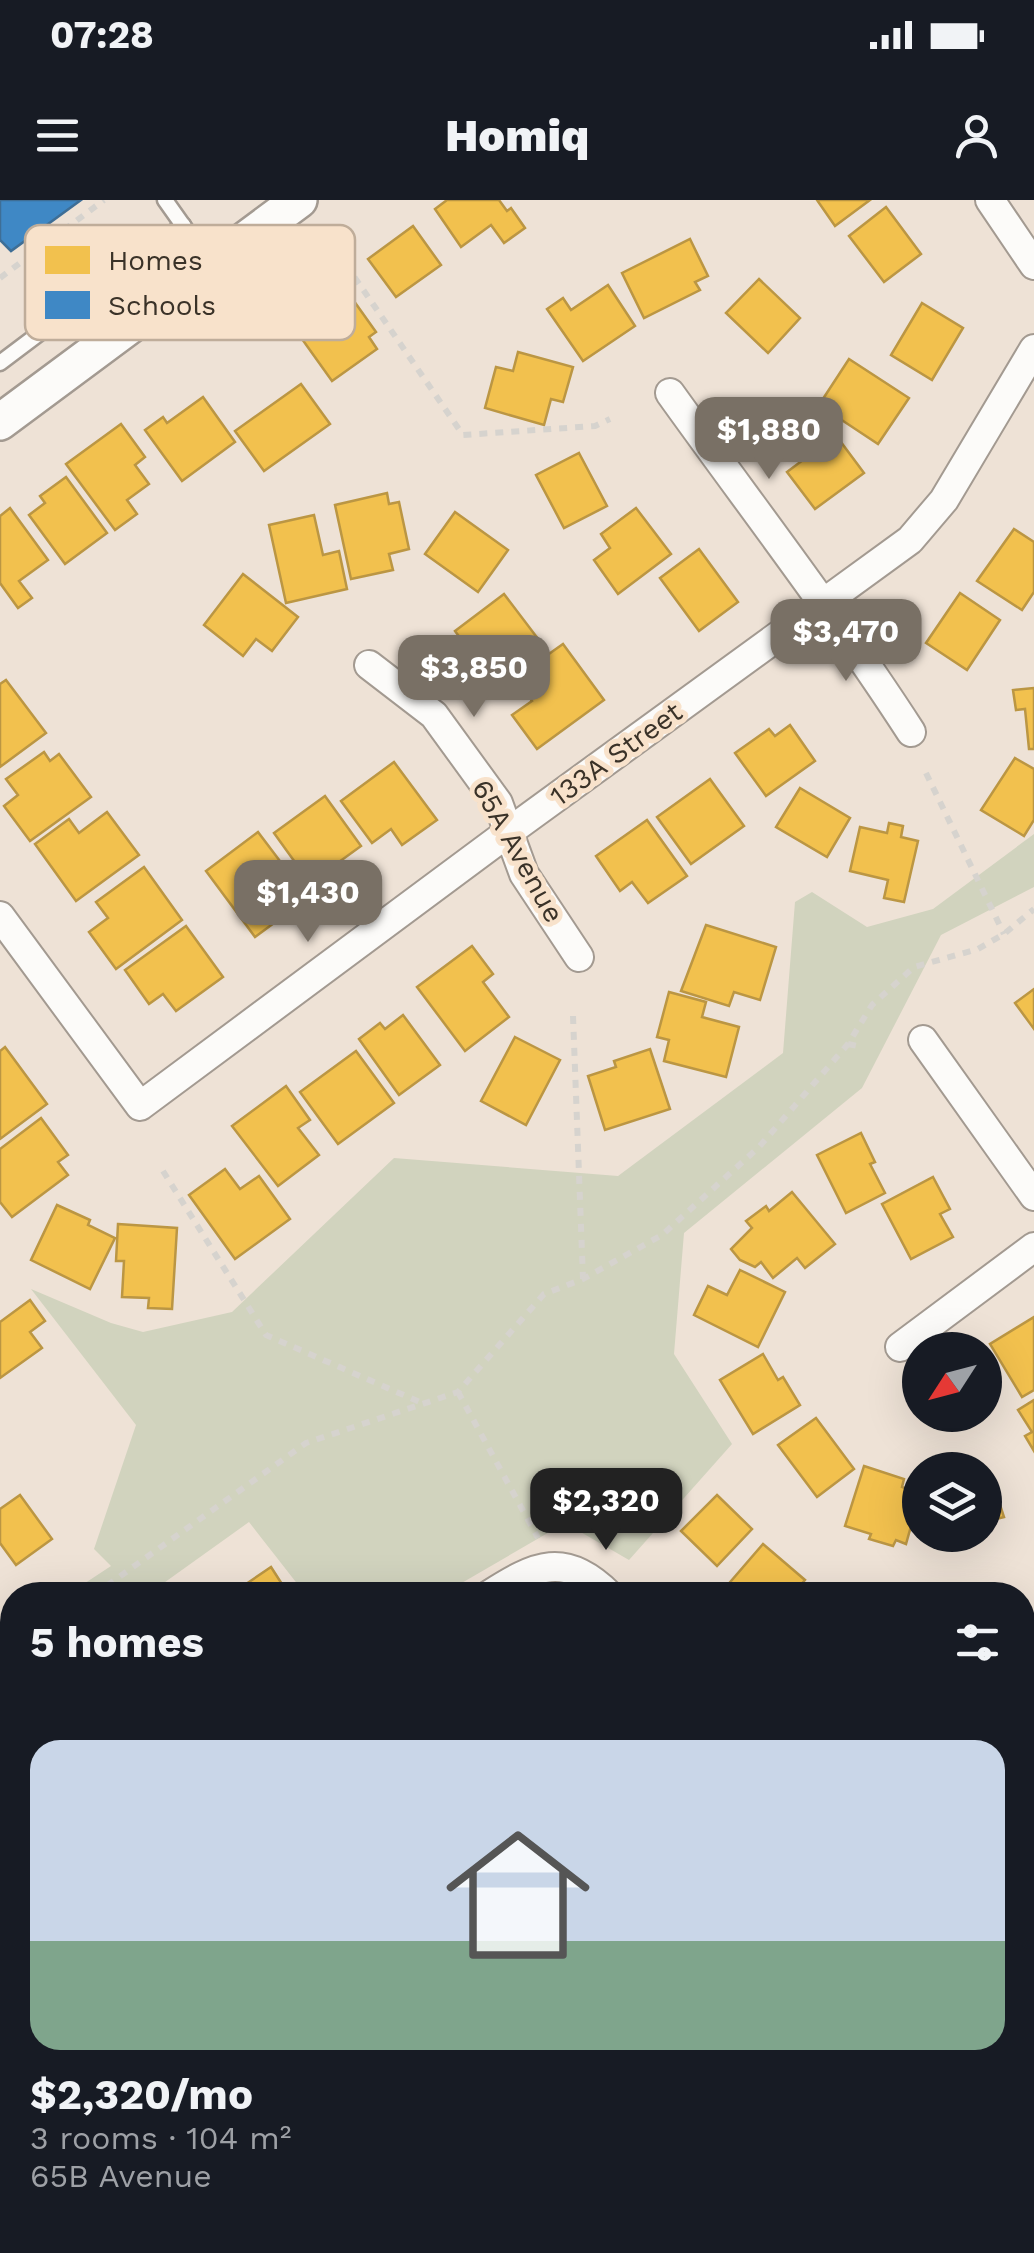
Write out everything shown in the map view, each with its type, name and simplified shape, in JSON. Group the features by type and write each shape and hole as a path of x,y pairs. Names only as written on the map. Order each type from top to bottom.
{"street":[{"path":"990,200 1034,264"},
{"path":"273,225 299,208"},
{"path":"0,422 110,340"},
{"name":"133A Street","path":"0,916 140,1106 900,548 926,523 1034,350"},
{"path":"670,393 859,652 911,732"},
{"name":"65A Avenue","path":"370,665 434,714 498,803 524,874 579,957"},
{"path":"923,1040 1034,1196"},
{"path":"900,1347 1034,1247"},
{"path":"511,1582 527,1573 564,1565 596,1582"}],"lane":[{"path":"164,200 183,225"},
{"path":"0,362 29,340"}],"path":[{"path":"71,225 104,200"},
{"path":"0,278 25,259"},
{"path":"355,279 463,434 595,426 610,419"},
{"path":"926,774 1004,934"},
{"path":"112,1582 306,1443 458,1392 544,1294 583,1279 662,1235 760,1146 848,1044 872,1005 914,967 978,948 1004,934 1034,909"},
{"path":"573,1016 583,1279"},
{"path":"848,1044 862,1047"},
{"path":"163,1171 266,1335 424,1404"},
{"path":"458,1392 538,1538"}],"green space":[{"path":"1034,834 1034,887 941,935 862,1088 684,1233 674,1354 732,1444 629,1560 565,1523 463,1582 296,1582 249,1522 165,1582 87,1582 111,1566 94,1549 136,1425 31,1289 111,1323 143,1332 232,1312 394,1158 618,1176 783,1053 795,902 812,892 867,927 933,909"}],"building: Homes":[{"path":"447,200 499,200 507,211 511,208 525,228 504,243 491,225 461,247 435,209"},
{"path":"817,200 870,200 835,226"},
{"path":"886,207 921,254 884,282 849,236"},
{"path":"413,226 441,265 396,297 368,259"},
{"path":"690,239 708,276 695,282 700,290 644,318 622,273"},
{"path":"759,279 800,318 768,353 726,313"},
{"path":"608,285 635,326 583,361 547,309 563,298 571,310"},
{"path":"355,302 376,332 369,337 377,349 332,381 303,340 355,340"},
{"path":"922,303 963,328 932,380 891,355"},
{"path":"518,352 573,367 563,402 551,399 544,425 485,408 496,367 513,371"},
{"path":"849,359 909,398 878,444 819,405"},
{"path":"301,384 330,424 264,471 235,431"},
{"path":"203,397 235,442 182,481 145,430 163,417 167,423"},
{"path":"826,422 864,473 815,509 787,472 819,448 809,434"},
{"path":"121,424 145,457 135,465 149,484 127,500 137,514 115,530 66,464"},
{"path":"579,453 607,506 564,528 536,475"},
{"path":"66,477 107,533 65,564 29,515 45,503 40,496"},
{"path":"387,493 389,504 399,502 409,549 389,554 393,570 351,579 335,505"},
{"path":"10,508 48,560 19,581 32,598 18,608 0,583 0,516"},
{"path":"636,508 671,554 618,594 594,560 610,548 601,534"},
{"path":"455,512 508,550 478,592 425,554"},
{"path":"314,515 323,555 339,551 347,589 286,603 269,525"},
{"path":"1014,529 1034,542 1034,592 1022,610 977,581"},
{"path":"699,549 738,602 699,631 660,578"},
{"path":"243,574 298,617 272,651 256,639 243,656 204,625"},
{"path":"960,593 1000,620 967,670 926,643"},
{"path":"504,594 545,648 495,685 455,631"},
{"path":"563,644 604,700 537,749 512,715 532,701 515,678"},
{"path":"6,680 46,733 0,767 0,684"},
{"path":"1034,688 1034,749 1029,749 1025,709 1016,710 1013,690"},
{"path":"790,725 815,761 766,796 735,753 769,729 775,736"},
{"path":"44,752 50,761 59,754 91,797 30,841 4,806 18,795 6,779"},
{"path":"1015,758 1034,769 1034,820 1024,836 981,810"},
{"path":"394,762 437,820 402,845 391,829 372,843 341,801"},
{"path":"710,779 744,826 691,864 657,817"},
{"path":"800,788 850,818 827,857 776,827"},
{"path":"325,796 361,846 310,883 274,833"},
{"path":"107,812 139,855 76,901 35,844 69,819 79,833"},
{"path":"647,820 687,876 648,903 632,882 620,891 596,856"},
{"path":"889,823 903,826 901,837 918,841 904,902 884,898 888,880 850,871 860,827 887,833"},
{"path":"258,832 292,877 273,891 289,912 255,937 206,871"},
{"path":"144,867 182,920 116,969 89,932 108,918 96,902"},
{"path":"706,925 776,947 760,1000 734,992 729,1006 681,991"},
{"path":"186,926 223,977 176,1011 163,994 149,1004 125,970"},
{"path":"472,946 493,974 483,982 509,1017 465,1051 417,987"},
{"path":"1034,989 1034,1029 1015,1003"},
{"path":"669,992 706,1002 702,1017 739,1027 726,1077 664,1061 669,1040 657,1037"},
{"path":"403,1015 440,1065 399,1095 359,1039 380,1023 385,1029"},
{"path":"515,1037 560,1060 526,1125 481,1101"},
{"path":"5,1047 47,1104 0,1139 0,1051"},
{"path":"650,1049 670,1109 605,1130 588,1076 616,1067 614,1061"},
{"path":"356,1051 394,1103 338,1144 300,1092"},
{"path":"286,1086 310,1120 298,1128 319,1155 278,1186 232,1126"},
{"path":"41,1118 68,1155 58,1162 68,1175 12,1217 0,1202 0,1149"},
{"path":"861,1133 875,1162 870,1164 885,1193 846,1213 817,1155"},
{"path":"225,1169 240,1189 259,1176 290,1219 235,1259 189,1195"},
{"path":"933,1177 950,1209 940,1214 953,1237 911,1259 882,1204"},
{"path":"792,1192 835,1244 805,1268 797,1258 773,1278 761,1262 755,1267 740,1260 731,1249 752,1228 746,1221 766,1206 769,1211"},
{"path":"57,1205 90,1220 88,1225 115,1238 90,1289 31,1260"},
{"path":"118,1224 177,1228 172,1309 148,1308 149,1298 122,1297 124,1261 116,1261"},
{"path":"740,1270 785,1292 758,1347 694,1315 708,1286 727,1295"},
{"path":"30,1300 45,1321 30,1332 42,1348 0,1378 0,1322"},
{"path":"1034,1317 1034,1390 1022,1397 1002,1364 1002,1337"},
{"path":"763,1354 778,1380 783,1377 800,1405 753,1434 720,1380"},
{"path":"1034,1400 1034,1451 1025,1436 1032,1432 1018,1410"},
{"path":"816,1418 854,1469 817,1497 778,1445"},
{"path":"864,1466 902,1478 902,1542 896,1540 893,1546 845,1526"},
{"path":"20,1495 52,1539 16,1565 0,1543 0,1509"},
{"path":"717,1495 752,1529 717,1566 681,1531"},
{"path":"763,1544 805,1580 803,1582 730,1582"},
{"path":"271,1567 281,1582 249,1582"}],"building: Schools":[{"path":"0,200 81,200 47,225 25,225 25,241 11,251 0,240"}]}
